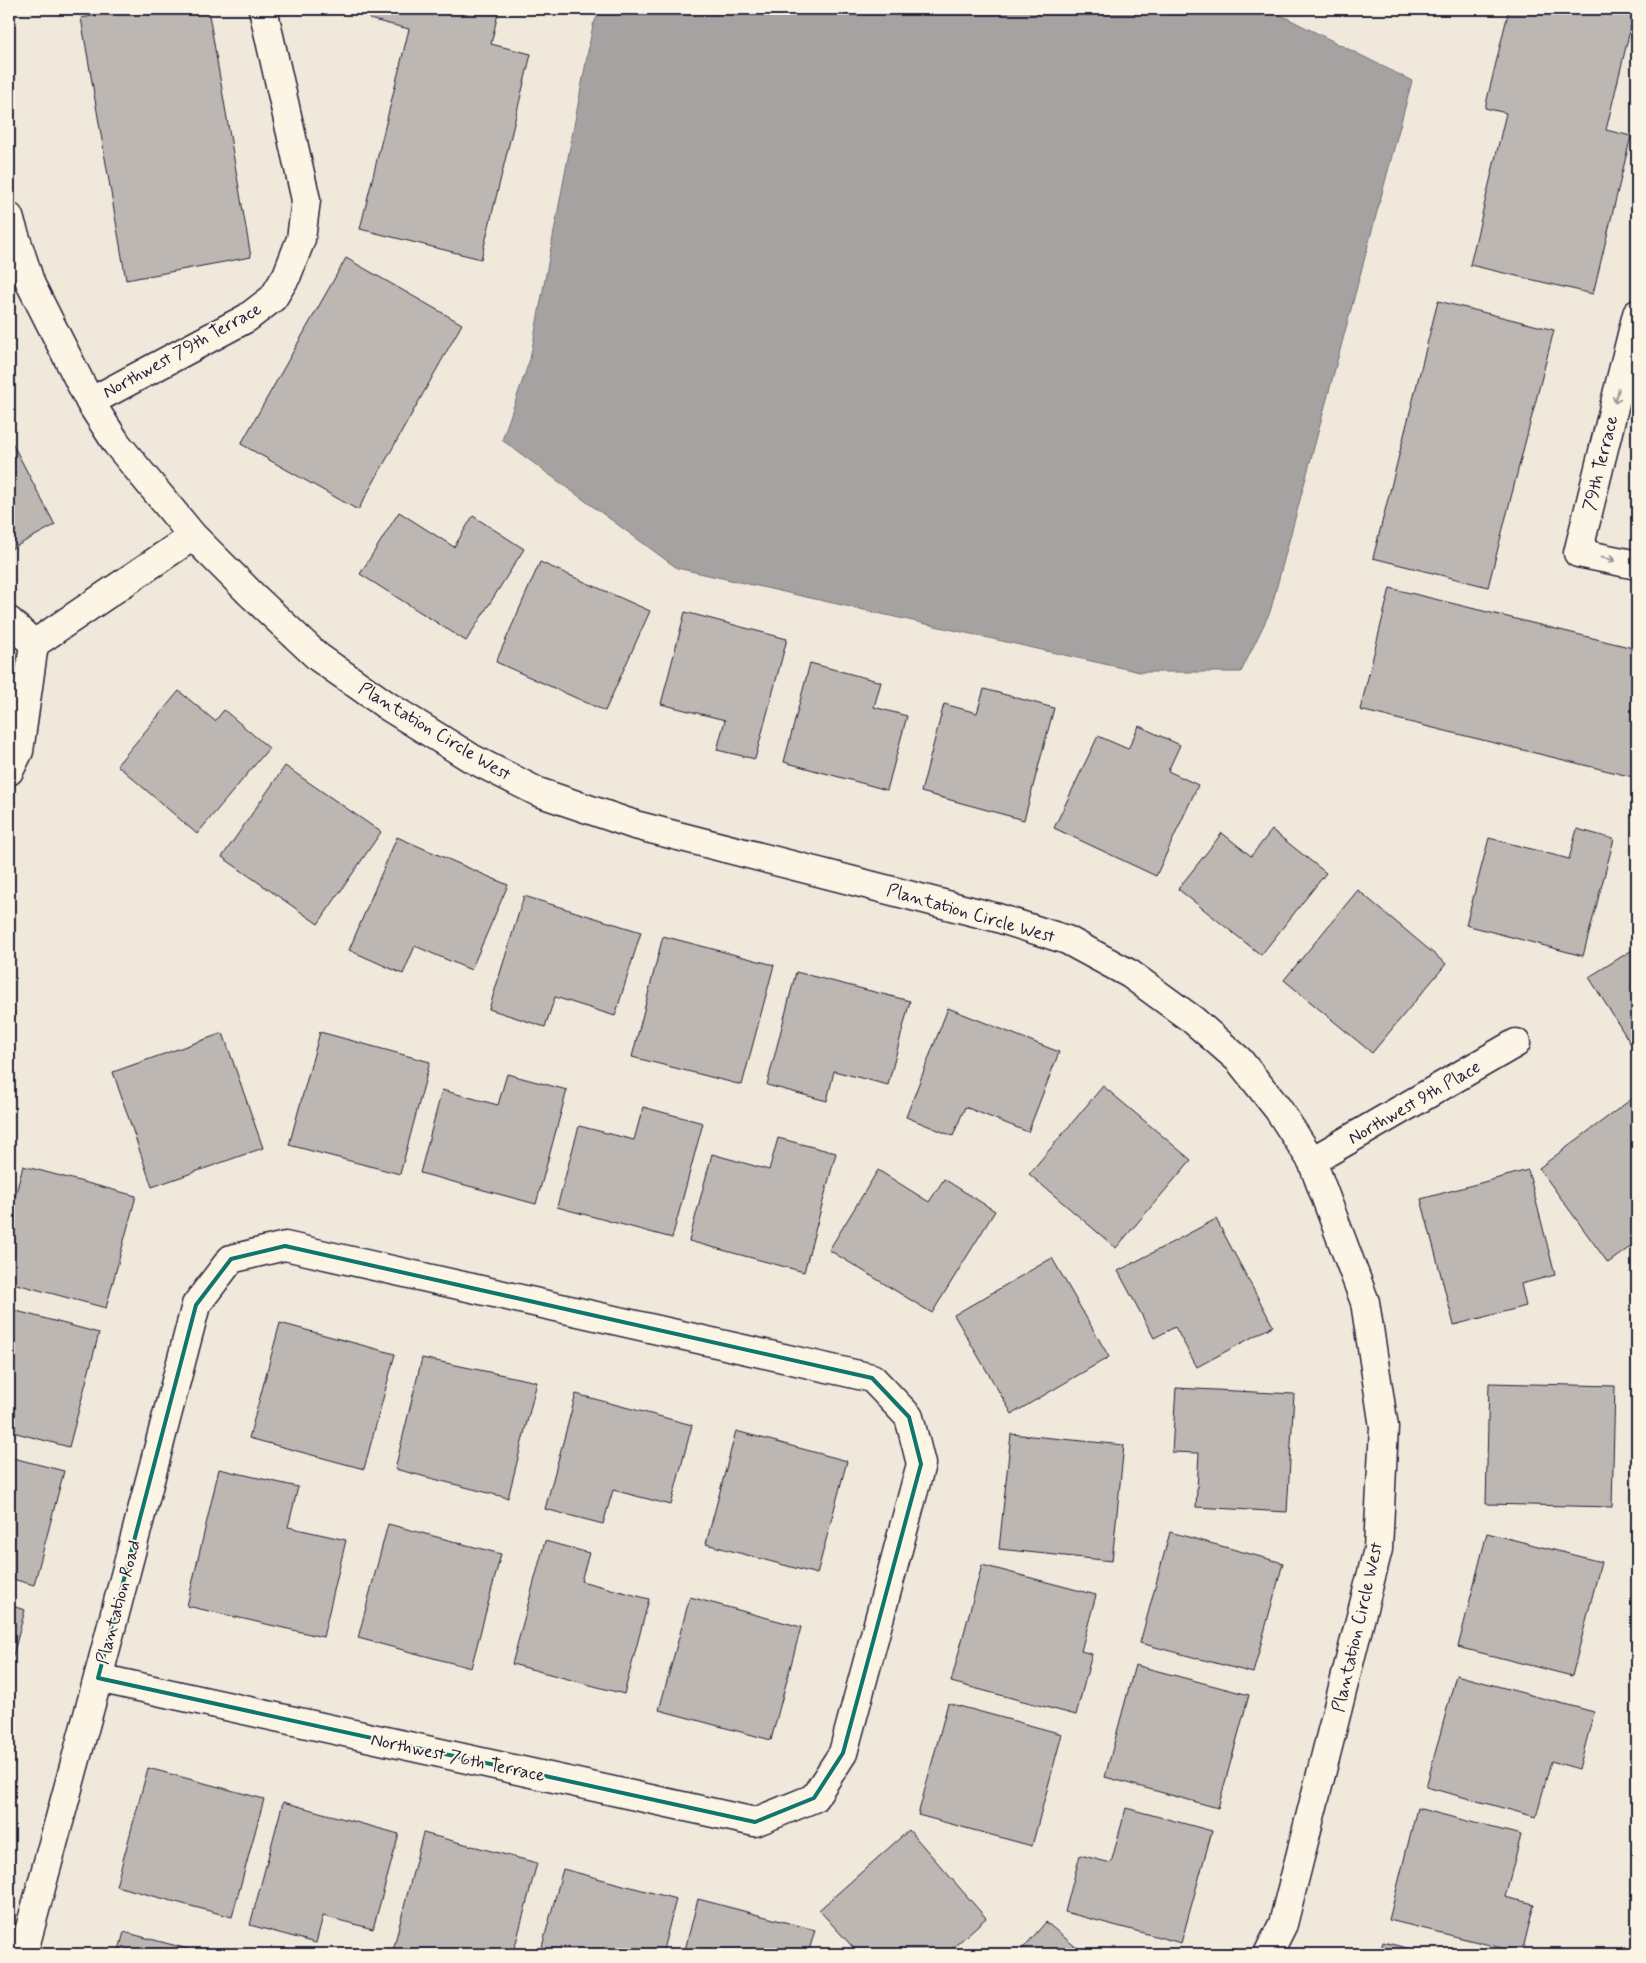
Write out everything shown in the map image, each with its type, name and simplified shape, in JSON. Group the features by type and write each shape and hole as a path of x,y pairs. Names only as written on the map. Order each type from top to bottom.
{"street":[{"name":"Northwest 79th Terrace","path":"90,402 247,318 273,298 287,275 301,239 306,200 263,9"},
{"name":"Plantation Circle West","path":"9,217 31,285 90,402 117,444 193,536 318,657 406,717 472,758 538,792 635,825 998,918 1067,940 1130,974 1193,1020 1239,1060 1278,1109 1312,1161 1365,1302 1384,1427 1378,1549 1283,1924 1268,1954"},
{"name":"79th Terrace","path":"1636,324 1578,553 1637,565"},
{"path":"9,771 19,751 34,644 193,536"},
{"path":"9,621 34,644"},
{"name":"Northwest 9th Place","path":"1312,1161 1516,1043"},
{"name":"Plantation Road","path":"23,1954 196,1305 231,1259 285,1246 872,1378 909,1416 922,1464 843,1752 814,1798"},
{"name":"Northwest 76th Terrace","path":"98,1678 755,1822 814,1798"}],"highlighted area":[{"path":"285,1246 872,1378 909,1417 921,1464 843,1753 814,1798 755,1822 98,1678 196,1305 231,1259"}],"shaded area":[{"path":"601,9 1269,9 1412,81 1270,612 1241,672 1140,672 677,568 502,440 530,359 593,25"}],"building":[{"path":"132,9 208,9 251,257 126,280 81,18"},
{"path":"372,9 499,9 491,44 531,54 481,259 360,229 409,29 369,19"},
{"path":"1509,9 1635,9 1606,130 1631,136 1593,294 1470,265 1506,113 1485,108"},
{"path":"346,258 462,324 358,510 241,444"},
{"path":"1438,301 1554,330 1488,587 1373,558"},
{"path":"9,437 55,525 9,550"},
{"path":"399,512 454,547 473,516 524,549 466,641 360,574"},
{"path":"540,562 650,611 605,711 496,662"},
{"path":"1390,588 1637,649 1637,778 1360,710"},
{"path":"685,612 787,639 755,759 717,750 725,720 661,704"},
{"path":"810,663 881,682 874,707 907,716 887,790 784,762"},
{"path":"984,689 1054,708 1024,820 921,792 944,704 977,713"},
{"path":"179,691 215,721 224,710 269,748 197,834 117,765"},
{"path":"1139,726 1180,745 1168,771 1198,785 1156,876 1054,828 1098,736 1128,749"},
{"path":"285,766 381,832 318,924 222,857"},
{"path":"1577,829 1614,839 1583,956 1466,925 1489,838 1569,859"},
{"path":"1272,830 1326,873 1261,955 1178,889 1222,833 1251,856"},
{"path":"397,837 508,885 471,970 415,946 403,974 349,950"},
{"path":"1358,890 1446,964 1372,1053 1284,980"},
{"path":"524,896 641,932 615,1016 555,997 545,1027 489,1009"},
{"path":"663,936 774,965 742,1085 632,1057"},
{"path":"1637,947 1637,1054 1589,977"},
{"path":"796,972 910,1001 888,1085 834,1071 827,1101 767,1085"},
{"path":"948,1008 1059,1052 1028,1132 965,1107 953,1136 906,1117"},
{"path":"320,1032 430,1062 400,1174 289,1145"},
{"path":"223,1033 263,1148 152,1187 113,1072"},
{"path":"507,1074 567,1090 536,1204 420,1173 442,1090 498,1105"},
{"path":"1103,1086 1191,1160 1116,1248 1029,1174"},
{"path":"1637,1095 1637,1242 1608,1263 1539,1168"},
{"path":"643,1107 703,1123 672,1238 557,1207 579,1126 634,1140"},
{"path":"778,1138 836,1153 804,1272 689,1241 712,1154 769,1170"},
{"path":"23,1166 136,1196 106,1308 9,1282 9,1220"},
{"path":"878,1170 929,1202 944,1179 995,1211 932,1313 829,1250"},
{"path":"1528,1170 1555,1275 1521,1284 1526,1306 1454,1325 1421,1199"},
{"path":"1216,1219 1273,1326 1197,1367 1175,1327 1154,1338 1118,1271"},
{"path":"1052,1258 1109,1357 1012,1414 954,1315"},
{"path":"9,1309 99,1333 69,1447 9,1431"},
{"path":"280,1323 395,1354 364,1469 249,1438"},
{"path":"422,1358 537,1382 508,1498 395,1469"},
{"path":"1489,1383 1615,1386 1612,1507 1486,1504"},
{"path":"1176,1388 1294,1394 1287,1512 1196,1507 1199,1453 1172,1452"},
{"path":"576,1394 692,1425 671,1505 613,1490 603,1524 545,1509"},
{"path":"736,1431 847,1461 817,1574 706,1544"},
{"path":"1011,1434 1124,1445 1112,1561 999,1549"},
{"path":"9,1457 64,1471 34,1585 9,1578"},
{"path":"219,1469 298,1487 288,1527 346,1540 323,1637 187,1606"},
{"path":"388,1524 501,1554 471,1668 358,1638"},
{"path":"1170,1532 1283,1563 1253,1673 1140,1643"},
{"path":"1487,1533 1601,1562 1572,1676 1458,1647"},
{"path":"545,1541 589,1553 581,1581 649,1599 624,1694 512,1664"},
{"path":"982,1565 1096,1595 1081,1651 1092,1654 1076,1715 951,1682"},
{"path":"690,1597 801,1627 771,1740 659,1710"},
{"path":"9,1605 25,1610 9,1671"},
{"path":"1135,1665 1249,1695 1218,1808 1105,1777"},
{"path":"1456,1675 1594,1712 1579,1769 1551,1761 1536,1817 1426,1787"},
{"path":"948,1703 1062,1734 1032,1846 918,1815"},
{"path":"148,1768 264,1799 232,1917 116,1886"},
{"path":"283,1802 399,1834 373,1929 323,1916 316,1943 250,1925"},
{"path":"1126,1808 1212,1831 1181,1943 1065,1912 1080,1855 1111,1863"},
{"path":"1417,1808 1521,1835 1505,1897 1534,1904 1522,1953 1389,1920"},
{"path":"909,1830 986,1918 946,1954 859,1954 819,1910"},
{"path":"423,1833 537,1863 513,1954 410,1954 393,1950"},
{"path":"563,1869 676,1899 662,1954 540,1954"},
{"path":"698,1899 815,1930 808,1954 684,1954"},
{"path":"1046,1922 1084,1954 1018,1954"},
{"path":"124,1932 207,1954 118,1954"},
{"path":"1383,1942 1431,1954 1380,1954"}]}
